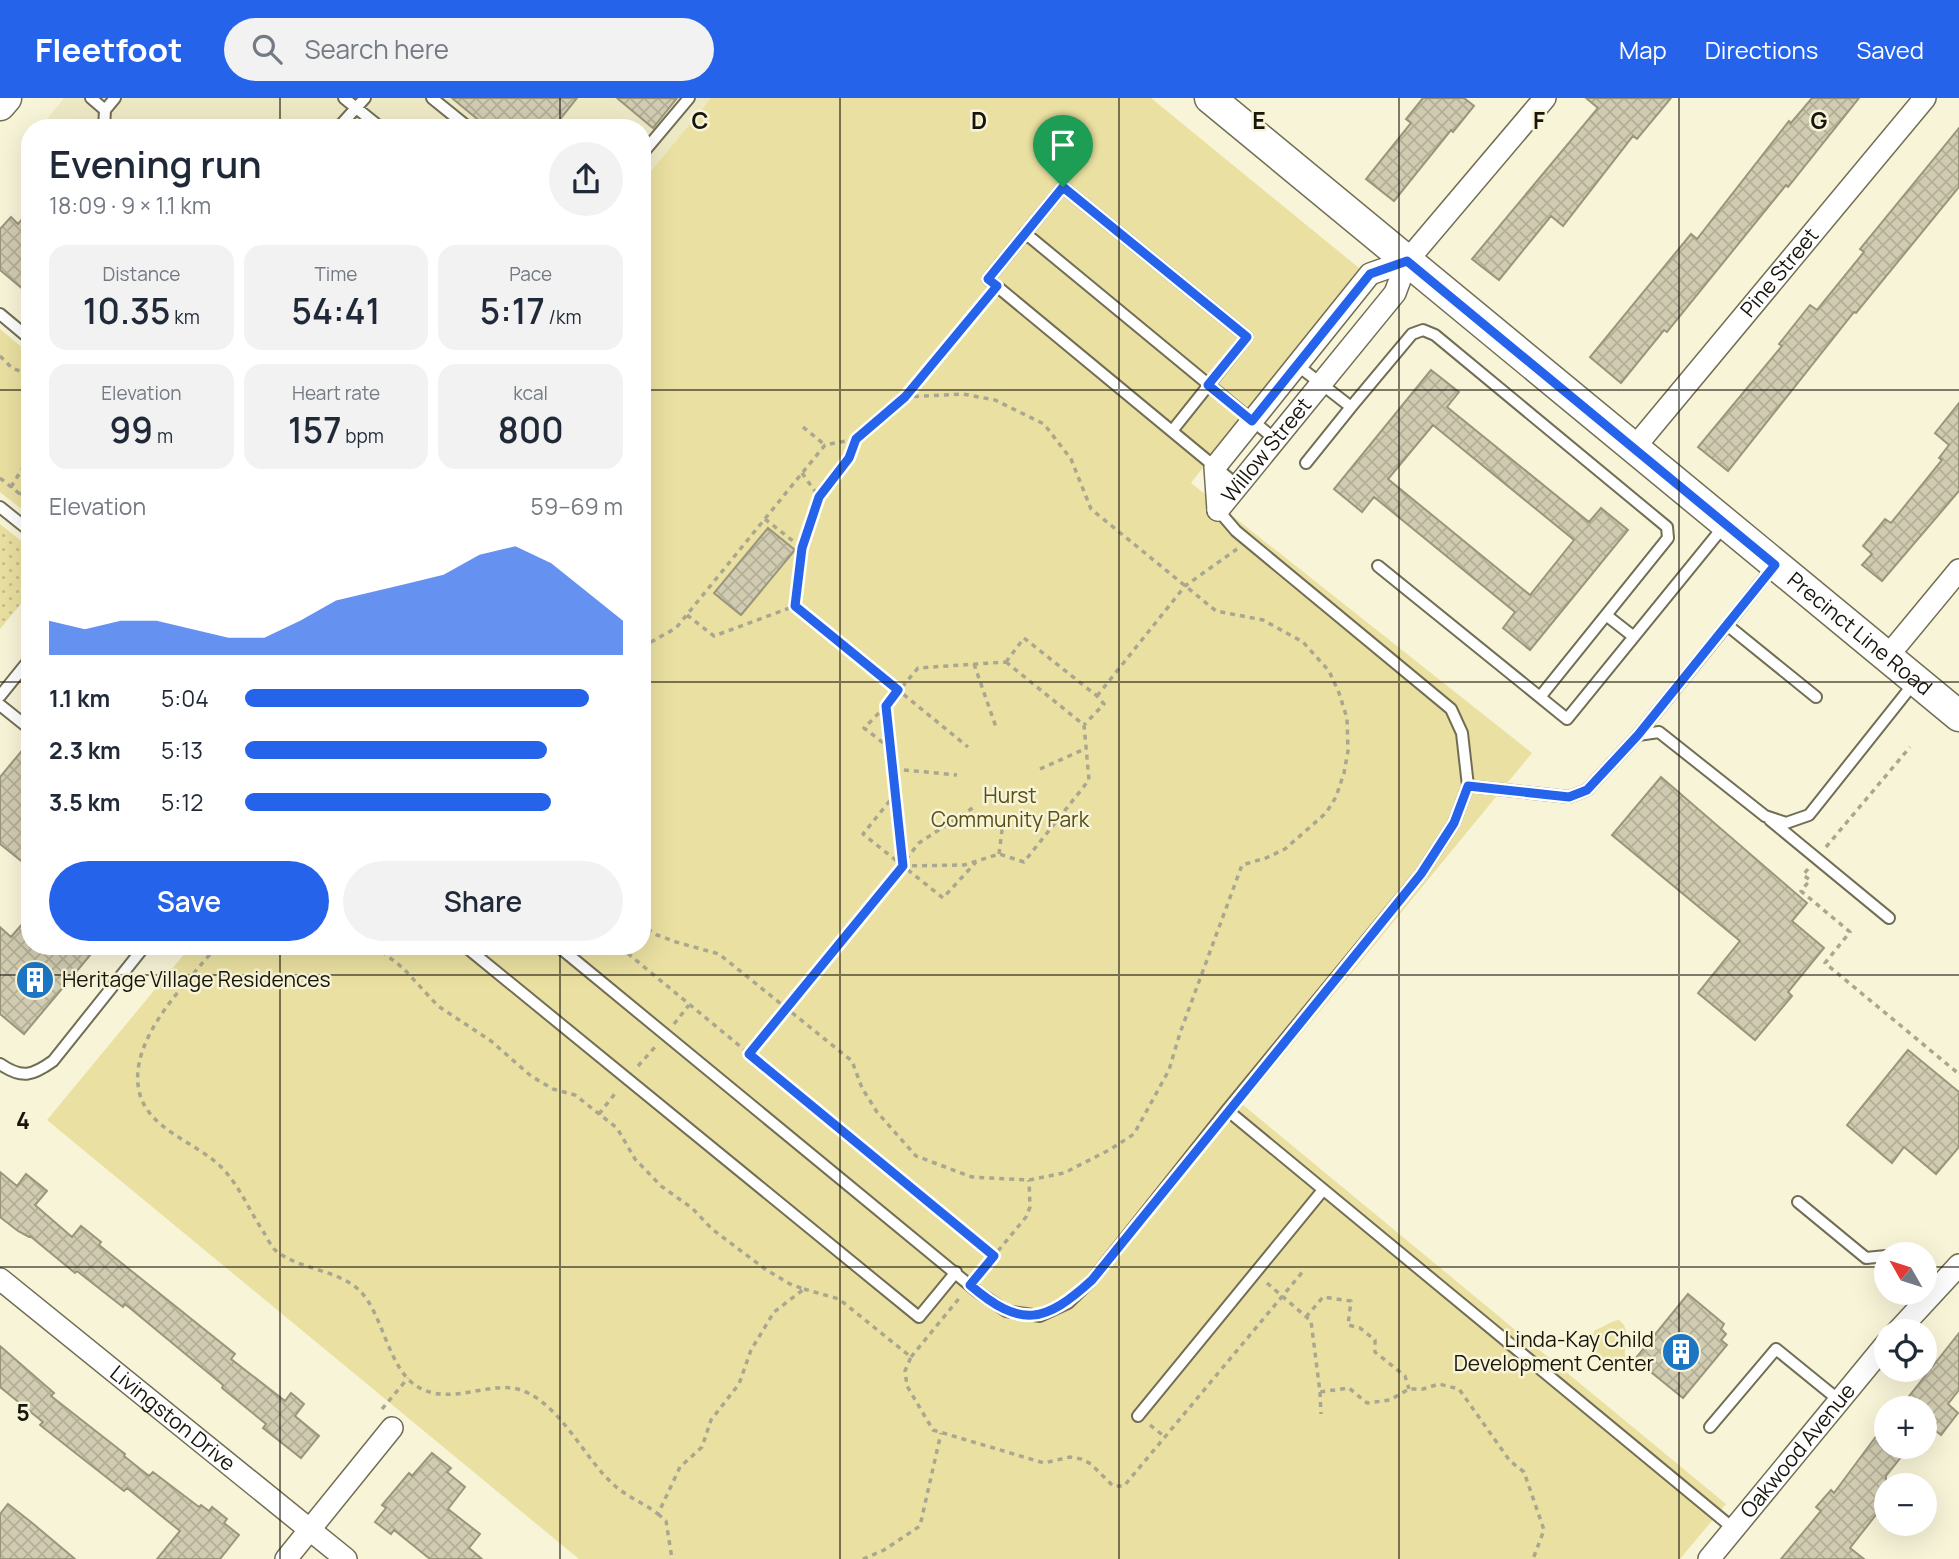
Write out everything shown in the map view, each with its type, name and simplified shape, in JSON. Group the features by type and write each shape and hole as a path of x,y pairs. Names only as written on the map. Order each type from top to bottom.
{"main road":[{"path":"0,105 6,98"},
{"name":"Precinct Line Road","path":"1210,98 1959,716"}],"street":[{"name":"Willow Street","path":"1218,510 1395,293 1407,261 1545,98"},
{"name":"Pine Street","path":"1634,448 1925,98"},
{"name":"Willow Street","path":"1218,510 1215,467 1370,274 1407,261"},
{"path":"1888,657 1959,570"},
{"path":"1909,1319 1959,1265"},
{"name":"Livingston Drive","path":"0,1279 346,1559"},
{"name":"Oakwood Avenue","path":"1709,1559 1874,1359"},
{"path":"286,1559 392,1428"}],"lane":[{"path":"91,98 106,110"},
{"path":"105,119 106,110 115,98"},
{"path":"344,98 370,119"},
{"path":"347,119 365,98"},
{"path":"432,98 458,119"},
{"path":"651,143 689,98"},
{"path":"1172,431 1247,337 1063,187 988,279 1237,485"},
{"path":"1025,233 1276,440"},
{"path":"0,314 21,332"},
{"path":"1306,463 1412,334 1423,330 1435,335 1667,527 1668,538 1540,697"},
{"path":"1297,365 1351,407"},
{"path":"0,507 21,524"},
{"path":"569,955 970,1285 1006,1311 1041,1317 1068,1303 1092,1280 1421,874 1454,823 1468,786 1462,733 1451,709 1236,531 1218,510"},
{"path":"1378,566 1567,719 1726,524"},
{"path":"1468,786 1569,797 1587,790 1638,735 1775,565"},
{"path":"1606,615 1634,637"},
{"path":"1727,625 1816,697"},
{"path":"0,696 21,670"},
{"path":"1765,816 1786,823 1809,815 1916,681"},
{"path":"0,705 21,722"},
{"path":"1638,735 1659,732 1889,918"},
{"path":"0,1064 14,1073 27,1075 39,1071 53,1061 138,955"},
{"path":"476,955 919,1317 956,1272"},
{"path":"1227,1111 1734,1529"},
{"path":"1139,1416 1323,1190"},
{"path":"1798,1202 1866,1258 1874,1257"},
{"path":"1710,1427 1776,1349 1840,1401"}],"path":[{"path":"795,606 802,548 819,497 849,458 856,439 905,397 997,286"},
{"path":"0,356 12,368 21,372"},
{"path":"651,931 676,942 719,954 852,1061 862,1088 877,1112 916,1156 972,1177 1029,1181 1064,1173 1134,1134 1169,1070 1241,865 1285,849 1326,813 1336,797 1348,751 1347,718 1329,671 1303,642 1263,620 1216,611 1091,509 1071,459 1044,424 1025,413 984,398 963,394 905,397"},
{"path":"803,427 825,445"},
{"path":"651,642 676,628 825,445 856,439"},
{"path":"11,487 21,471"},
{"path":"802,473 819,497"},
{"path":"0,478 20,495"},
{"path":"765,519 802,548"},
{"path":"1097,696 1185,586 1249,541"},
{"path":"687,615 714,636 795,606"},
{"path":"795,606 968,747"},
{"path":"1006,662 1024,638 1097,696 1104,704 1084,724"},
{"path":"891,749 864,728 918,668 1006,662 1084,724 1087,748 1089,780 1024,862 999,853 964,865 903,866"},
{"path":"974,664 997,730"},
{"path":"886,706 903,866"},
{"path":"1826,847 1909,747"},
{"path":"1040,769 1087,748"},
{"path":"894,769 957,775"},
{"path":"896,793 863,834 943,898 976,862"},
{"path":"749,1054 919,843 974,807"},
{"path":"999,853 1004,814"},
{"path":"1808,869 1803,874 1810,880 1801,891 1850,932 1825,963 1959,1074"},
{"path":"210,955 153,1027 143,1048 138,1069 139,1091 145,1105 164,1128 219,1165 233,1180 274,1249 327,1272 359,1290 408,1378 428,1392 454,1395 495,1389 527,1392 553,1413 614,1485 666,1521 672,1559"},
{"path":"386,955 403,968 438,1006 491,1041 531,1076 553,1089 575,1095 617,1128 635,1159 712,1229 765,1269 790,1284 839,1299 911,1357"},
{"path":"630,955 994,1256"},
{"path":"599,1114 690,1005"},
{"path":"1029,1181 1030,1207 1026,1217 911,1357 905,1371 907,1386 933,1430 941,1433 1044,1463 1070,1457 1081,1459 1091,1464 1112,1486 1124,1486 1305,1269"},
{"path":"1255,1273 1311,1321 1321,1414"},
{"path":"658,1514 680,1467 702,1447 711,1420 739,1384 751,1350 774,1312 804,1289"},
{"path":"1306,1317 1323,1297 1350,1301 1348,1325 1360,1328 1375,1340 1375,1352 1405,1377 1409,1389"},
{"path":"392,1428 378,1414 408,1378"},
{"path":"1320,1392 1349,1388 1367,1403 1390,1400 1409,1389 1423,1389 1439,1384 1459,1389 1510,1461 1524,1472 1544,1530 1533,1559"},
{"path":"863,1559 884,1550 920,1526 941,1433"}],"shaded area":[{"path":"64,98 711,98 651,171 651,119 47,119"}],"green space":[{"name":"Hurst Community Park","path":"711,98 1151,98 1359,268 1191,483 1532,753 1243,1105 1726,1504 1680,1559 579,1559 47,1120 183,955 651,955 651,171"},
{"path":"0,329 21,346 21,509 0,492"},
{"path":"0,524 21,541 21,604 0,629"},
{"path":"1619,1320 1624,1325 1629,1341 1625,1346 1625,1358 1600,1366 1592,1337 1595,1330"}],"building":[{"path":"452,98 577,98 560,119 477,119"},
{"path":"617,98 677,98 653,128 651,119 642,119"},
{"path":"1423,98 1464,98 1474,106 1453,132 1451,130 1394,201 1366,179 1411,123 1406,119"},
{"path":"1586,98 1671,98 1637,139 1633,136 1563,226 1551,216 1499,280 1472,259 1598,108"},
{"path":"1812,98 1859,98 1667,332 1664,330 1621,383 1590,357 1691,234 1697,239 1789,121 1791,123"},
{"path":"1959,128 1959,187 1856,313 1854,312 1728,471 1698,447 1782,346 1779,344 1810,305 1817,310 1864,252 1860,249"},
{"path":"11,217 18,224 21,220 21,288 0,270 0,229"},
{"path":"1431,370 1459,392 1447,407 1589,522 1601,508 1628,530 1530,650 1503,628 1515,612 1374,497 1362,512 1334,489","holes":["1433,425 1574,540 1530,595 1388,479"]},
{"path":"1959,403 1959,491 1882,581 1862,565 1872,554 1863,546 1885,519 1891,523 1942,460 1939,458 1949,445 1935,433"},
{"path":"768,528 795,550 741,615 714,593"},
{"path":"21,752 21,861 0,844 0,777"},
{"path":"1661,777 1807,903 1792,921 1824,948 1788,992 1792,996 1755,1040 1698,993 1740,941 1612,835"},
{"name":"Heritage Village Residences","path":"21,925 21,955 90,955 24,1034 0,1014 0,927 11,937"},
{"path":"1908,1050 1959,1092 1959,1147 1936,1174 1904,1147 1892,1163 1847,1125"},
{"path":"0,1172 17,1186 26,1174 47,1191 35,1205 72,1237 81,1226 101,1242 99,1245 235,1354 231,1359 285,1401 291,1393 304,1404 295,1416 319,1436 301,1458 263,1428 266,1424 222,1388 223,1385 125,1304 123,1307 77,1271 75,1273 30,1236 18,1231 0,1217"},
{"name":"Linda-Kay Child Development Center","path":"1688,1294 1724,1324 1721,1329 1726,1334 1721,1340 1727,1345 1683,1398 1635,1359"},
{"path":"1959,1333 1959,1390 1948,1404 1958,1413 1941,1435 1937,1432 1937,1396 1909,1396 1920,1382 1937,1382 1937,1361"},
{"path":"0,1346 54,1393 51,1396 149,1476 153,1472 199,1507 201,1505 209,1511 212,1507 227,1519 224,1523 239,1535 220,1559 157,1559 180,1531 127,1488 124,1491 40,1425 43,1422 0,1387"},
{"path":"1874,1439 1874,1459 1899,1459 1888,1473 1874,1473 1874,1517 1850,1548 1864,1559 1781,1559 1821,1511 1816,1507 1831,1490 1834,1493"},
{"path":"432,1453 451,1468 447,1472 465,1487 448,1509 480,1534 469,1548 482,1559 430,1559 394,1530 391,1534 375,1522 386,1508 382,1505 409,1473 412,1476"},
{"path":"8,1504 75,1559 0,1559 0,1514"}],"place":[{"name":"Heritage Village Residences","path":"35,980"},
{"name":"Linda-Kay Child Development Center","path":"1681,1352"}],"route":[{"path":"1063,187 1247,337 1208,385 1252,421 1370,274 1407,261 1775,565 1638,735 1587,790 1569,797 1468,786 1454,823 1421,874 1092,1280 1068,1303 1041,1317 1006,1311 970,1285 994,1256 749,1054 903,866 886,706 898,690 795,606 802,548 819,497 849,458 856,439 905,397 997,286 988,279 1063,187"}]}
